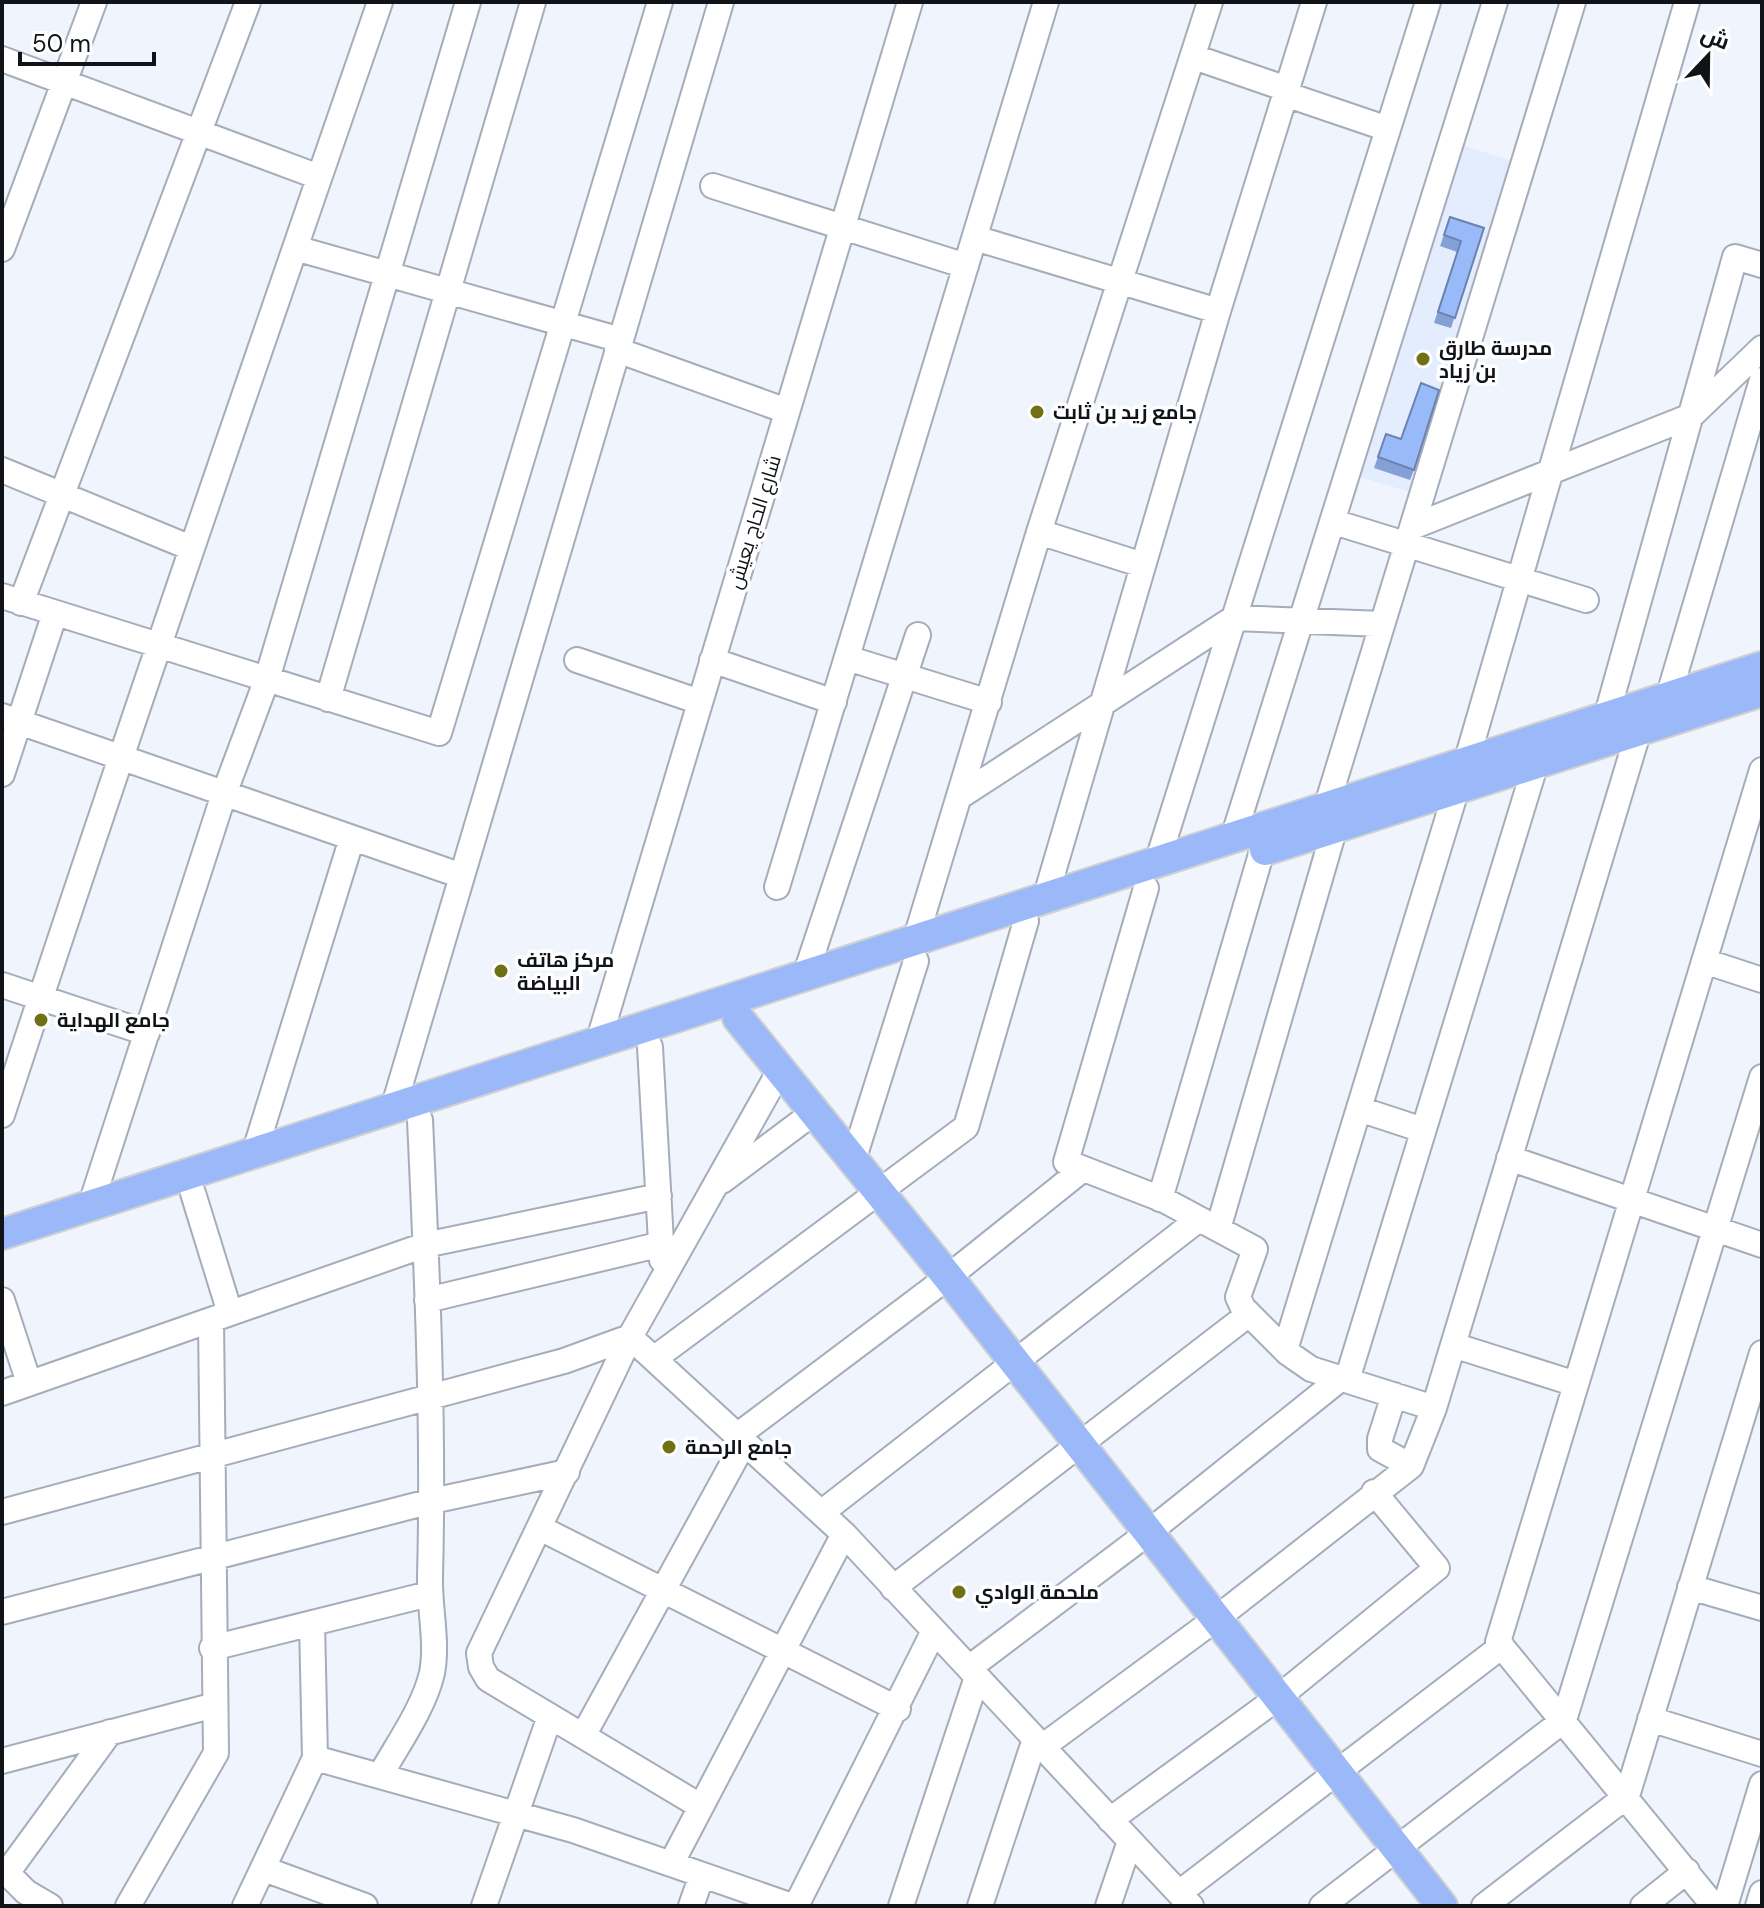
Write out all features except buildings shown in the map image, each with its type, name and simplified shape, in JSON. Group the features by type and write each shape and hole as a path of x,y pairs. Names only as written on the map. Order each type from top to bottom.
{"main road":[{"path":"1152,875 1233,838 1331,818 1462,776 1606,718 1762,667"},
{"path":"1462,776 1536,763 1762,691"},
{"path":"2,1234 254,1154 650,1047 1036,910 1152,875 1262,851 1331,818"},
{"path":"2,1254 193,1193 598,1043 805,976 915,951"},
{"path":"738,1018 948,1277 1442,1906"}],"street":[{"path":"2,249 94,2"},
{"path":"248,2 62,494 11,599 439,733 660,2"},
{"path":"2,1115 123,758 157,645 380,2"},
{"path":"91,1204 224,794 267,679 468,2"},
{"path":"328,699 533,2"},
{"path":"380,1776 431,1676 429,1594 432,1501 425,1245 406,1115 462,876 721,2"},
{"name":"شارع الحاج يعيش","path":"598,1043 910,2"},
{"path":"777,887 1046,2"},
{"path":"853,1161 1039,532 1210,2"},
{"path":"655,1358 966,1127 1101,707 1218,311 1314,2"},
{"path":"1428,2 1152,875 1066,1162 1160,1199 1255,1249 1238,1290 1243,1308 1285,1350 1311,1369 1434,1408"},
{"path":"1233,838 1495,2"},
{"path":"821,1513 1013,1363 1208,1224 1331,818 1382,624 1573,2"},
{"path":"1285,1350 1462,776 1687,2"},
{"path":"1194,57 1388,129"},
{"path":"2,59 319,177"},
{"path":"713,186 966,266"},
{"path":"975,238 1218,311"},
{"path":"295,248 563,323 787,411"},
{"path":"1606,718 1735,257 1762,265"},
{"path":"1409,536 1550,472 1691,416 1762,348"},
{"path":"1668,698 1762,380"},
{"path":"2,470 191,548"},
{"path":"1334,522 1409,536 1519,580 1586,600"},
{"path":"1039,532 1143,565"},
{"path":"2,774 12,719 55,613"},
{"path":"962,795 1234,618 1382,624"},
{"path":"805,976 918,635"},
{"path":"847,658 989,702"},
{"path":"577,660 700,702"},
{"path":"712,660 834,702"},
{"path":"12,719 462,876"},
{"path":"980,1906 1038,1743 1217,1618 1411,1466 1434,1408 1639,730"},
{"path":"901,1906 973,1672 1343,1380 1536,763"},
{"path":"1714,1906 1498,1642 1762,770"},
{"path":"254,1154 352,838"},
{"path":"1160,1199 1262,851"},
{"path":"1704,961 1762,980"},
{"path":"2,985 147,1033"},
{"path":"650,1047 662,1279"},
{"path":"700,1806 488,1679 481,1667 479,1653 630,1337 779,1072"},
{"path":"1322,1906 1564,1720 1762,1077"},
{"path":"1359,1109 1423,1130"},
{"path":"714,1187 813,1113"},
{"path":"1509,1158 1762,1245"},
{"path":"583,1736 741,1438 1083,1169"},
{"path":"128,1906 216,1753 212,1648 212,1456 220,1316 193,1193"},
{"path":"2,1393 425,1245 659,1196"},
{"path":"427,1300 662,1244"},
{"path":"2,1300 29,1383"},
{"path":"893,1588 1081,1447 1249,1314"},
{"path":"630,1337 844,1534 1185,1899 1336,1771 1502,1646"},
{"path":"2,1512 564,1361 630,1337"},
{"path":"1453,1345 1576,1384"},
{"path":"1484,1906 1627,1796 1761,1359"},
{"path":"1394,1395 1380,1439 1380,1449 1411,1466"},
{"path":"2,1612 432,1501 567,1472"},
{"path":"1110,1820 1280,1696 1437,1568 1374,1492"},
{"path":"540,1528 898,1709"},
{"path":"671,1864 844,1534"},
{"path":"1690,1587 1762,1608"},
{"path":"212,1648 429,1594"},
{"path":"245,1906 315,1758 312,1623"},
{"path":"315,1758 518,1815 794,1906 898,1709 934,1631"},
{"path":"2,1761 215,1705"},
{"path":"484,1906 550,1716"},
{"path":"1650,1719 1762,1754"},
{"path":"50,1906 4,1874 110,1732"},
{"path":"1725,1906 1762,1784"},
{"path":"1108,1906 1130,1841"},
{"path":"264,1869 365,1906"},
{"path":"1643,1906 1687,1871"},
{"path":"691,1906 702,1875"},
{"path":"1758,1906 1762,1893"}],"shaded area":[{"path":"1462,145 1512,161 1410,492 1360,477"}],"place":[{"name":"مدرسة طارق بن زياد","path":"1423,359"},
{"name":"جامع زيد بن ثابت","path":"1037,412"},
{"name":"مركز هاتف البياضة","path":"501,971"},
{"name":"جامع الهداية","path":"41,1020"},
{"name":"جامع الرحمة","path":"669,1447"},
{"name":"ملحمة الوادي","path":"959,1592"}]}
